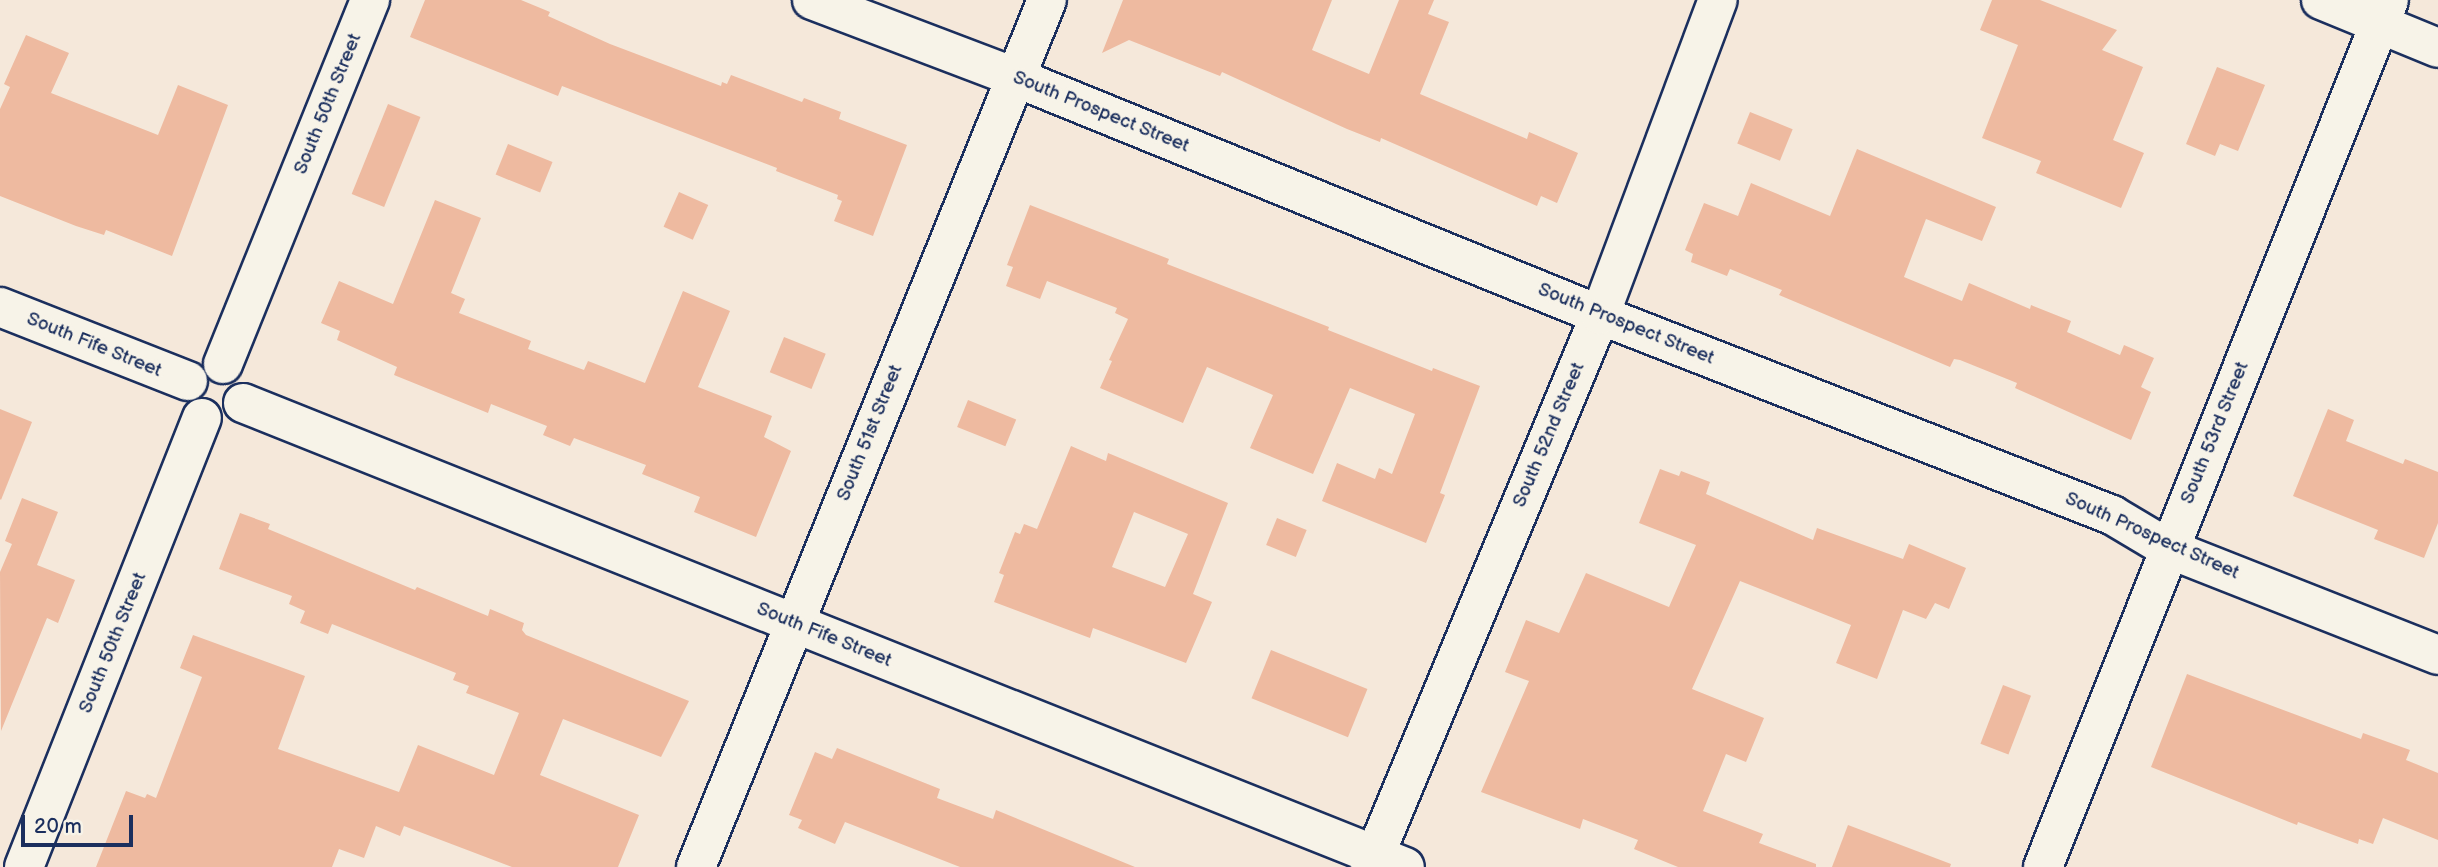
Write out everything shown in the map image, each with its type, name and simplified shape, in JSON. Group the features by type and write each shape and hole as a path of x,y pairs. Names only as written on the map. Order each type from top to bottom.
{"street":[{"name":"South 50th Street","path":"223,364 370,0"},
{"name":"South Prospect Street","path":"811,0 1017,78 1600,315 2112,515 2169,549 2438,655"},
{"name":"South 51st Street","path":"696,867 793,622 1017,78 1046,0"},
{"name":"South 52nd Street","path":"1383,863 1600,315 1718,0"},
{"path":"2320,0 2385,12 2438,48"},
{"name":"South 53rd Street","path":"2043,867 2385,12"},
{"name":"South Fife Street","path":"0,307 188,381"},
{"path":"223,364 232,368 244,384 243,403 238,412 221,422 202,418 190,407 188,381 199,368 223,364"},
{"name":"South Fife Street","path":"243,403 793,622 1383,863"},
{"name":"South 50th Street","path":"24,867 202,418"}],"building":[{"path":"425,0 521,0 550,12 548,16 610,44 721,86 722,82 727,84 731,75 802,102 804,98 841,112 839,119 907,145 873,236 834,221 842,201 837,199 838,195 776,171 777,168 562,86 558,96 410,37"},
{"path":"1123,0 1332,0 1312,50 1369,74 1399,0 1434,0 1428,14 1449,22 1420,94 1527,139 1529,132 1578,153 1557,203 1541,196 1537,206 1381,138 1380,142 1347,129 1222,72 1220,76 1129,40 1102,53"},
{"path":"1992,0 2040,0 2117,30 2102,50 2143,67 2113,140 2144,153 2121,208 2036,173 2041,161 1982,138 2018,45 1980,30"},
{"path":"26,35 69,53 51,93 158,135 178,85 228,105 172,256 106,230 104,235 76,226 0,196 0,109 10,87 4,84"},
{"path":"2217,67 2265,85 2238,151 2220,144 2215,156 2186,144"},
{"path":"388,104 420,117 384,207 352,194"},
{"path":"1750,112 1793,129 1780,161 1737,144"},
{"path":"508,144 553,162 540,193 496,175"},
{"path":"1857,149 1996,207 1982,241 1926,219 1904,277 1962,301 1969,283 2030,309 2031,305 2071,321 2067,332 2120,355 2124,345 2154,358 2141,387 2151,392 2131,440 2015,388 2017,383 1960,360 1954,359 1950,367 1779,295 1782,290 1730,269 1727,276 1691,262 1693,254 1685,250 1704,203 1738,216 1751,183 1830,216"},
{"path":"679,192 708,205 693,240 664,227"},
{"path":"435,200 481,218 451,293 465,299 459,313 531,341 528,349 584,370 588,361 645,383 683,291 730,311 698,387 772,416 764,437 791,451 756,537 694,512 700,497 642,474 646,465 574,438 570,446 543,435 547,426 491,404 488,413 394,375 397,367 337,340 340,331 321,323 339,281 393,304"},
{"path":"1030,205 1169,259 1167,264 1329,327 1328,330 1432,371 1433,368 1480,386 1440,493 1445,495 1426,543 1322,501 1337,463 1375,479 1379,468 1392,474 1415,414 1350,388 1313,474 1250,448 1273,395 1207,367 1183,423 1100,388 1112,361 1109,360 1128,319 1115,313 1117,308 1047,281 1040,299 1006,286 1013,267 1007,265"},
{"path":"784,337 826,354 811,389 770,372"},
{"path":"968,400 1016,419 1005,446 957,427"},
{"path":"0,409 32,422 1,500 0,499"},
{"path":"2328,409 2354,420 2346,441 2403,464 2405,459 2438,472 2438,523 2424,558 2374,539 2378,530 2293,496"},
{"path":"1071,446 1106,461 1108,453 1228,503 1193,594 1212,602 1186,663 1093,628 1090,638 994,602 1004,575 999,573 1015,532 1020,534 1024,524 1037,529","holes":["1134,512 1188,534 1165,587 1112,567"]},
{"path":"1660,469 1679,476 1681,471 1710,482 1706,494 1813,540 1817,528 1903,559 1909,544 1966,568 1949,609 1935,603 1926,619 1903,610 1877,679 1836,663 1851,625 1740,581 1692,689 1764,718 1746,762 1726,754 1703,811 1763,834 1759,843 1816,864 1816,867 1678,867 1634,849 1638,840 1583,819 1580,829 1481,792 1529,681 1505,672 1526,620 1559,633 1586,573 1669,607 1696,545 1639,523"},
{"path":"22,498 58,512 37,565 75,580 58,623 47,618 1,731 0,572 12,544 5,541"},
{"path":"240,513 270,524 268,529 415,590 417,587 488,616 490,609 524,623 522,630 526,635 689,701 661,757 563,719 540,775 639,815 618,867 512,867 404,826 400,836 376,826 364,858 339,849 332,867 96,867 126,791 145,798 147,794 156,798 202,677 180,668 193,635 305,676 278,749 399,792 418,745 494,775 519,713 466,693 469,686 453,680 456,673 332,624 328,634 300,623 305,611 289,604 292,596 219,569"},
{"path":"1277,518 1307,530 1296,557 1266,545"},
{"path":"1271,650 1367,689 1348,737 1252,698"},
{"path":"2187,674 2361,739 2363,733 2410,750 2406,760 2438,773 2438,840 2383,818 2373,844 2359,839 2358,844 2298,822 2297,825 2151,767"},
{"path":"2003,685 2031,696 2008,755 1980,744"},
{"path":"837,748 940,789 937,798 993,819 996,810 1135,867 960,867 845,822 835,844 798,828 802,820 789,815 815,752 832,759"},
{"path":"1848,825 1951,864 1950,867 1832,867"}]}
